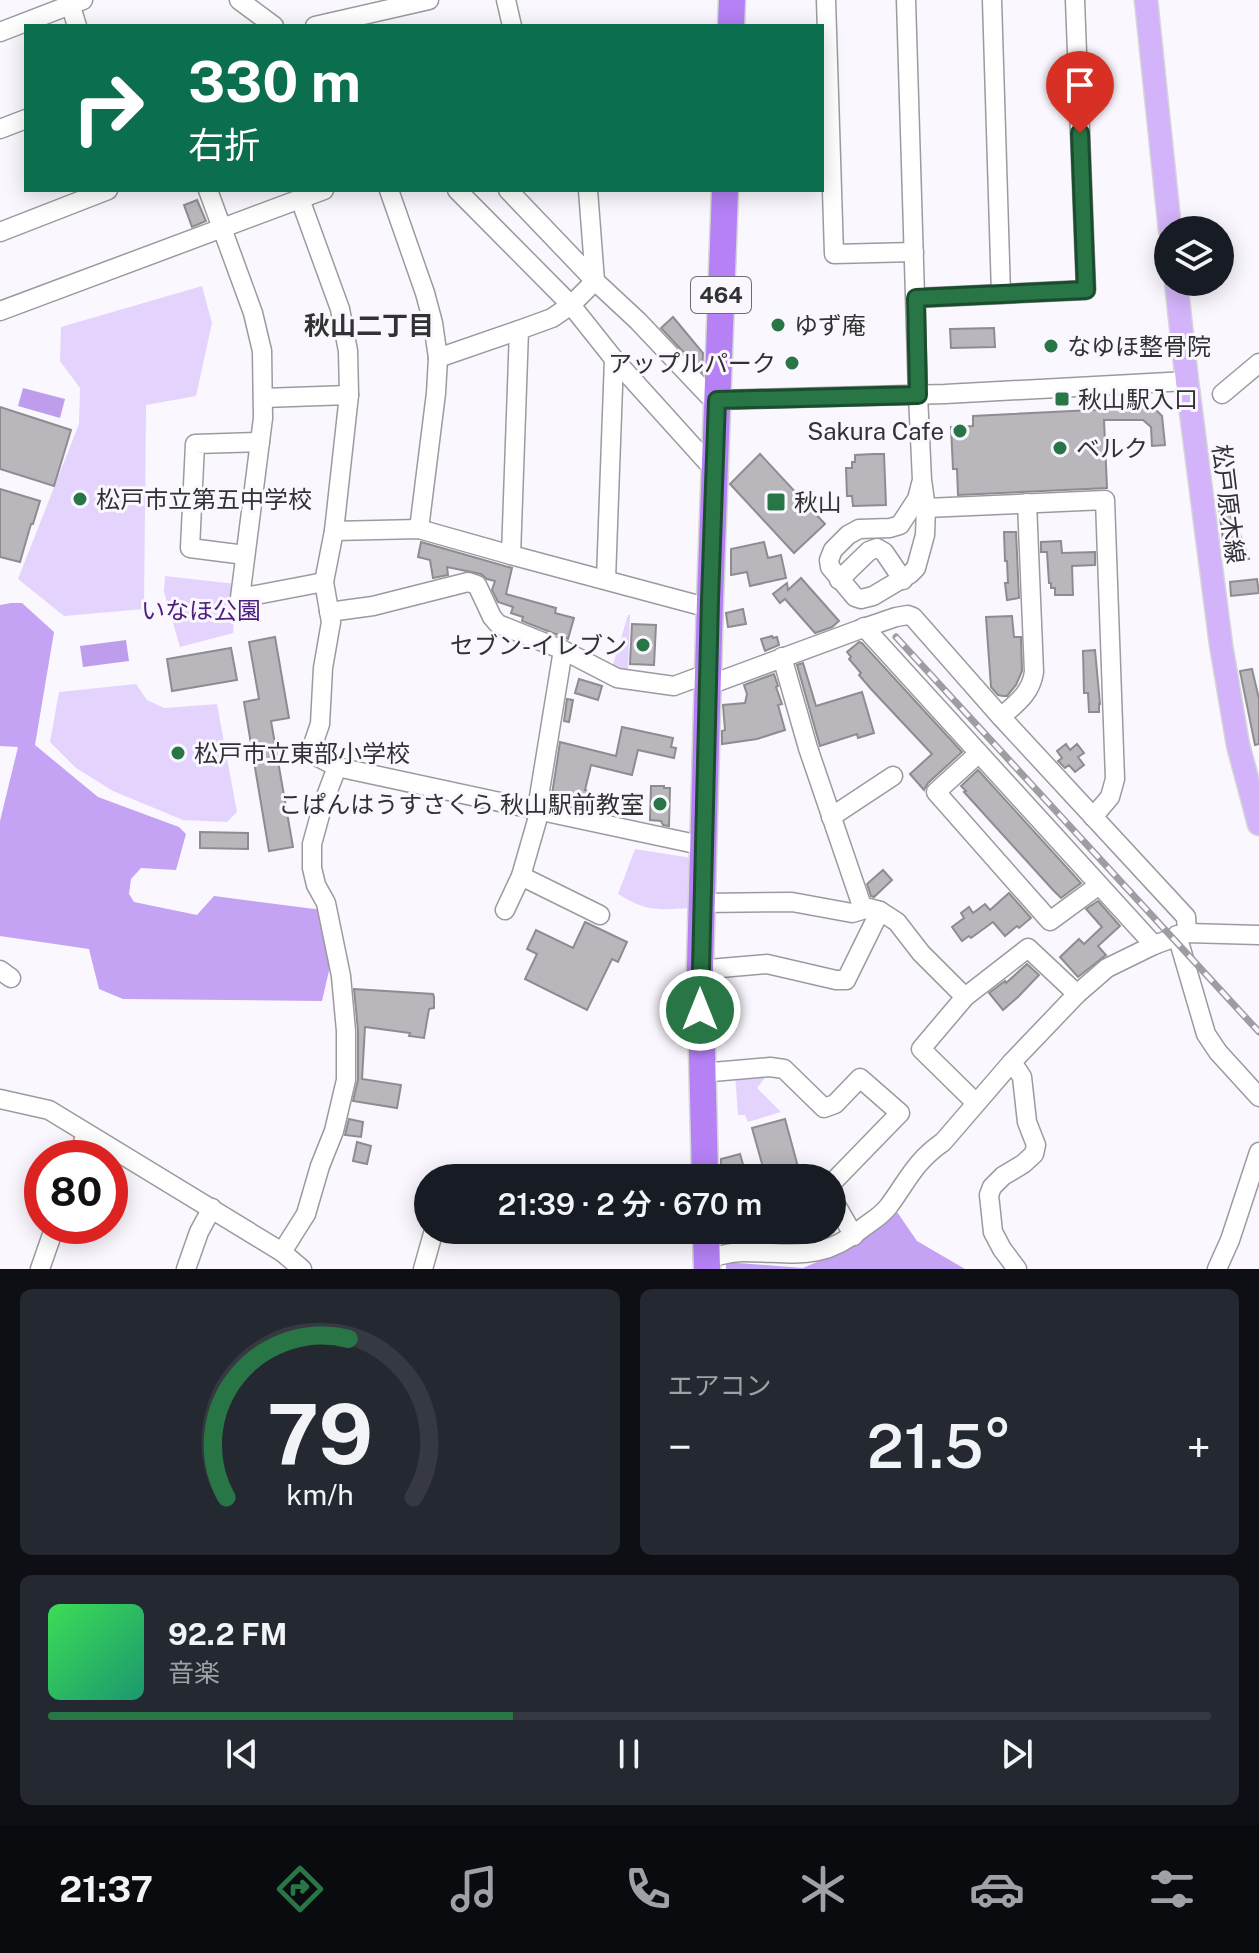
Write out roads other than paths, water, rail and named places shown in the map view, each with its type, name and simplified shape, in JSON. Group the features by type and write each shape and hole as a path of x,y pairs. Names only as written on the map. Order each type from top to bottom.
{"highway":[{"path":"731,24 732,0"},
{"name":"464","path":"704,1164 700,966 709,679 713,398 725,192"}],"main road":[{"path":"1146,0 1169,216"},
{"name":"松戸原木線","path":"1178,296 1221,645 1238,745 1259,824"}],"street":[{"path":"239,0 271,24"},
{"path":"324,24 429,0"},
{"path":"506,0 512,24"},
{"path":"826,0 826,141 834,254 914,252"},
{"path":"906,0 925,535 921,553 916,568 903,580 873,596 855,597 839,580 829,560 833,550 859,529 896,527 914,539 921,553"},
{"path":"992,0 1001,294"},
{"path":"916,298 1086,290 1075,0"},
{"path":"0,32 74,1 77,24"},
{"path":"0,129 24,120"},
{"path":"0,232 103,192"},
{"path":"209,192 253,313 262,351 260,442 240,598 324,582"},
{"path":"0,311 319,192"},
{"path":"390,192 425,293 438,358 419,529"},
{"path":"459,192 571,305 614,359 707,462"},
{"path":"510,192 713,398 918,395 1187,381"},
{"path":"438,358 552,318 571,305 595,281 588,192"},
{"path":"300,199 340,309 348,351 349,395 334,531 324,582 331,622 323,668 320,724 310,753 337,767 705,846"},
{"path":"511,555 519,330"},
{"path":"606,579 614,359"},
{"path":"1222,394 1259,363"},
{"path":"263,398 349,395"},
{"path":"245,555 190,548 195,444 260,442"},
{"path":"896,527 917,499 922,480"},
{"path":"926,508 1105,500 1115,779 1110,797 1093,817"},
{"path":"1001,717 1029,691 1034,672 1027,503"},
{"path":"334,531 419,529 698,605 710,600"},
{"path":"839,580 869,551 877,548 884,552 903,580"},
{"path":"329,612 373,606 468,582 477,585 498,624 563,650 617,678 674,686 782,657 896,617 913,617 1186,917 1182,934 1206,1034 1218,1052 1259,1097"},
{"path":"864,627 1154,945"},
{"path":"505,910 521,876 538,810 563,650"},
{"path":"700,966 709,969 767,964 846,980 871,910 831,817 782,657"},
{"path":"979,753 936,792 1050,921 1099,885"},
{"path":"282,1252 306,1214 334,1131 346,1080 341,976 326,903 316,885 312,868 312,844 337,767"},
{"path":"831,817 893,776"},
{"path":"521,876 600,915"},
{"path":"702,903 792,902 852,913 871,910 897,922 921,953 965,997"},
{"path":"706,1263 739,1252 801,1255 839,1245 886,1209 913,1169 943,1142 1012,1062 1077,994 1114,963 1182,934 1259,935"},
{"path":"976,1103 921,1049 965,997 1028,948 1077,994"},
{"path":"1012,1062 1022,1077 1027,1122 1036,1145 1034,1154 1003,1176 989,1195 993,1232 1017,1269"},
{"path":"701,1073 770,1067 784,1069 824,1108 835,1104 860,1078 900,1113 846,1169"},
{"path":"0,1099 49,1110 212,1208 282,1252 302,1269"},
{"path":"84,1140 86,1133"},
{"path":"1217,1269 1230,1240 1259,1152"},
{"path":"186,1269 199,1232 212,1208"},
{"path":"846,1222 854,1236"},
{"path":"40,1269 49,1244"},
{"path":"423,1269 430,1244"}],"railway":[{"path":"896,637 1259,1032"}],"place":[{"name":"ゆず庵","path":"778,325"},
{"name":"なゆほ整骨院","path":"1051,346"},
{"name":"アップルパーク","path":"792,363"},
{"name":"秋山駅入口","path":"1062,399"},
{"name":"Sakura Cafe","path":"960,431"},
{"name":"ベルク","path":"1060,448"},
{"name":"松戸市立第五中学校","path":"80,499"},
{"name":"秋山","path":"776,502"},
{"name":"セブン-イレブン","path":"643,645"},
{"name":"松戸市立東部小学校","path":"178,753"},
{"name":"こぱんはうすさくら 秋山駅前教室","path":"660,804"}],"district":[{"name":"秋山二丁目","path":"369,325"}],"park label":[{"name":"いなほ公園","path":"201,610"}]}
